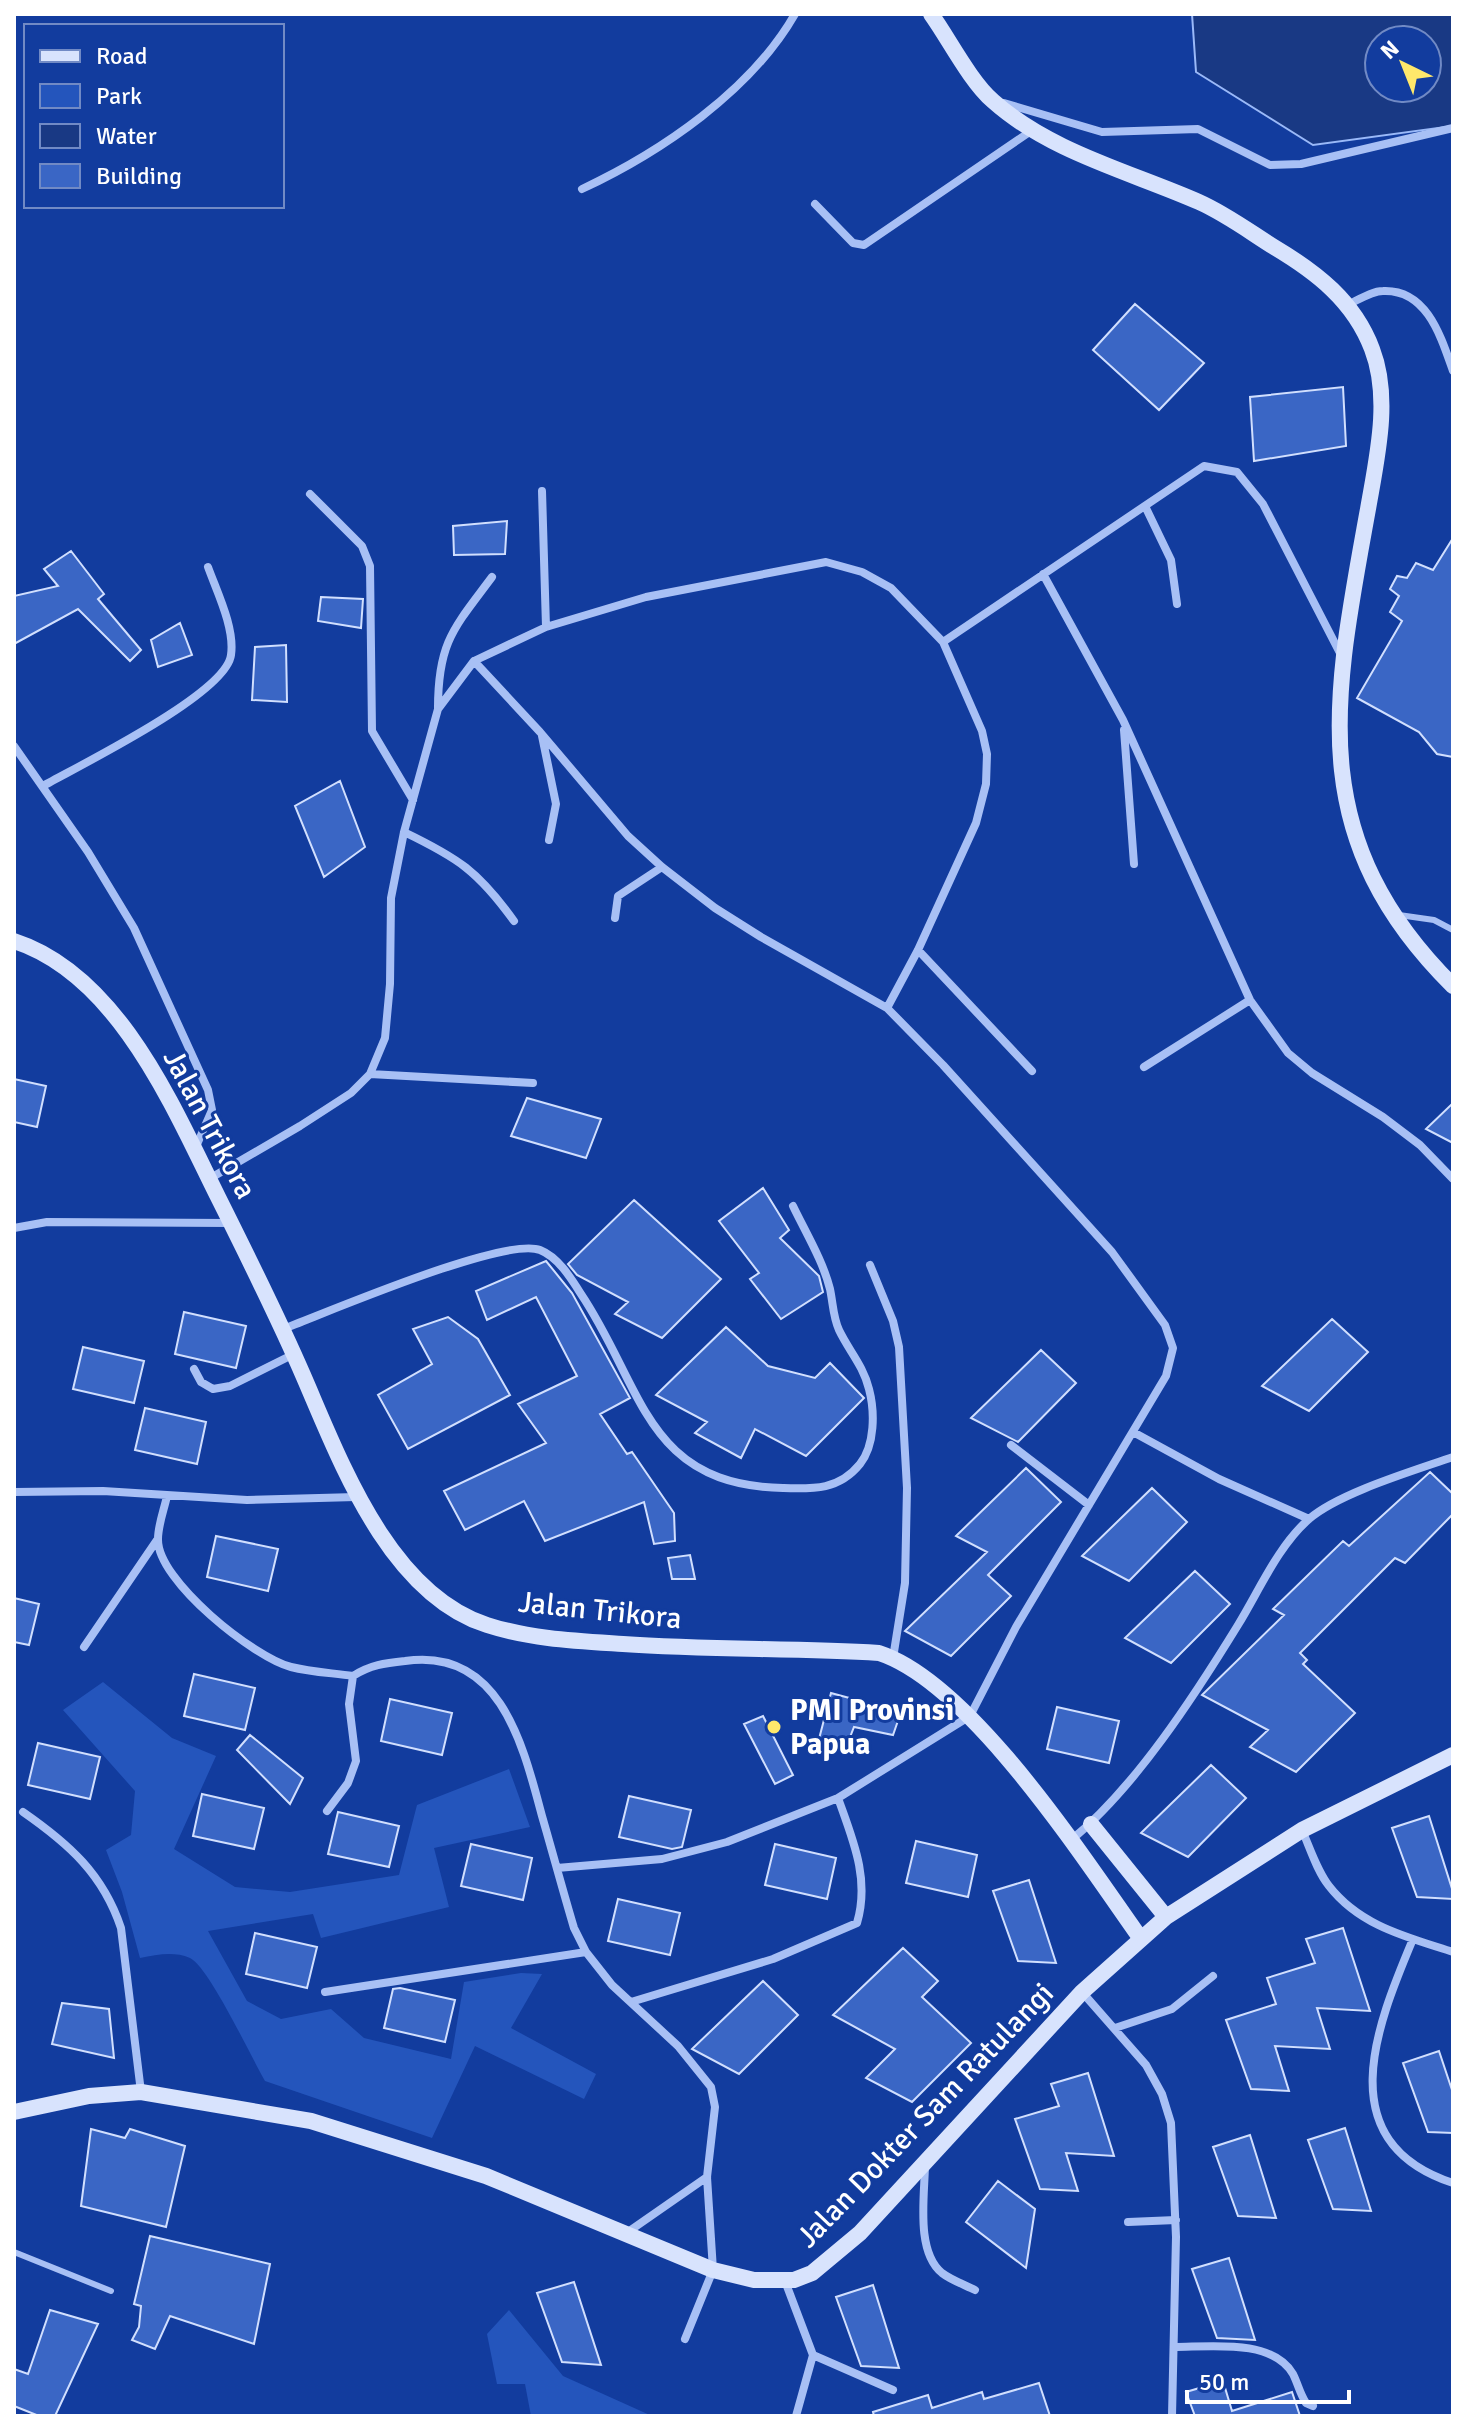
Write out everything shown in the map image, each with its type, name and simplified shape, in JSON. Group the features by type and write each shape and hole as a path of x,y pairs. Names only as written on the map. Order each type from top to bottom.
{"street":[{"path":"582,189 633,165 724,95 776,46 795,14"},
{"path":"931,14 991,100 1034,128 1090,158 1203,203 1300,263 1347,305 1371,345 1381,375 1382,401 1374,475 1341,656 1338,727 1351,826 1370,875 1391,914 1453,986"},
{"path":"991,100 1102,132 1129,133 1167,127 1198,129 1270,165 1301,164 1453,128"},
{"path":"815,204 853,243 864,245 1034,128"},
{"path":"1347,305 1383,291 1410,295 1437,327 1453,371"},
{"path":"943,642 1204,466 1237,472 1263,504 1341,656"},
{"path":"542,491 546,627"},
{"path":"310,494 362,546 370,566 372,731 413,800"},
{"path":"1145,506 1171,560 1177,604"},
{"path":"438,709 474,661 546,627 646,597 826,562 862,572 891,588 943,642 982,731 987,754 986,784 976,823 918,950 887,1008"},
{"path":"43,786 192,701 228,667 232,653 225,614 208,567"},
{"path":"1043,574 1123,720 1250,1000 1288,1053 1312,1073 1383,1117 1420,1145 1453,1179"},
{"path":"209,1179 351,1093 370,1074 385,1038 390,984 391,898 404,832 438,709 438,672 447,636 492,577"},
{"path":"474,661 540,732 628,836 662,867 715,908 761,937 887,1008 1112,1252 1165,1325 1173,1348 1166,1376 1016,1627 970,1716 838,1798 727,1842 685,1853 607,1866 557,1868"},
{"path":"1123,720 1134,864"},
{"path":"540,732 555,788 556,804 549,840"},
{"path":"14,746 134,928 208,1090 212,1110 194,1150"},
{"path":"404,832 456,857 488,885 514,921"},
{"path":"615,918 618,896 662,867"},
{"name":"Jalan Trikora","path":"14,941 50,957 87,988 124,1028 164,1089 294,1354 356,1497 402,1563 445,1602 485,1624 556,1640 675,1648 841,1651 893,1658 911,1666 970,1716 1071,1840 1141,1939"},
{"path":"918,950 1032,1071"},
{"path":"1144,1067 1250,1000"},
{"path":"370,1074 533,1083"},
{"path":"282,1329 417,1279 513,1248 542,1251 571,1278 598,1318 646,1417 691,1465 721,1481 763,1488 818,1489 834,1485 852,1474 865,1458 872,1421 871,1394 864,1370 838,1327 830,1287 793,1206"},
{"path":"14,1228 47,1222 231,1223"},
{"path":"870,1265 893,1321 899,1347 907,1488 905,1567 893,1658"},
{"path":"194,1369 201,1382 213,1389 230,1386 294,1354"},
{"path":"1133,1432 1219,1479 1309,1519"},
{"path":"1011,1445 1089,1505"},
{"path":"1071,1840 1091,1824 1124,1787 1214,1665 1291,1539 1309,1519 1347,1495 1453,1457"},
{"path":"14,1492 103,1491 247,1500 356,1497"},
{"path":"84,1647 157,1540 167,1496"},
{"path":"157,1540 167,1569 186,1595 239,1636 289,1667 353,1676 368,1666 437,1658 469,1671 489,1689 514,1725 574,1928 586,1952 631,2002 678,2046 711,2087 715,2107 707,2177 713,2270 685,2339"},
{"path":"327,1811 348,1783 356,1761 355,1732 349,1704 353,1676"},
{"name":"Jalan Dokter Sam Ratulangi","path":"14,2112 89,2096 141,2092 311,2121 486,2176 713,2270 754,2280 785,2281 812,2273 832,2258 1082,1992 1166,1917 1302,1830 1453,1755"},
{"path":"631,2002 773,1959 857,1923 864,1891 857,1850 838,1798"},
{"path":"23,1812 67,1843 114,1906 123,1943 141,2092"},
{"path":"1091,1824 1166,1917"},
{"path":"1302,1830 1327,1885 1352,1910 1378,1928 1453,1952"},
{"path":"1413,1939 1372,2054 1372,2100 1404,2159 1421,2172 1453,2183"},
{"path":"325,1992 586,1952"},
{"path":"1115,2028 1172,2009 1213,1976"},
{"path":"1082,1992 1146,2065 1162,2094 1171,2123 1176,2220 1172,2416"},
{"path":"925,2162 926,2238 931,2259 944,2275 975,2290"},
{"path":"623,2235 707,2177"},
{"path":"1128,2222 1176,2220"},
{"path":"785,2281 813,2355 796,2416"},
{"path":"1174,2347 1240,2348 1278,2358 1293,2375 1306,2403 1313,2406"},
{"path":"813,2355 893,2390"}],"lane":[{"path":"1391,914 1434,920 1453,930"},
{"path":"14,2252 111,2291"}],"green space":[{"path":"103,1682 172,1738 216,1756 174,1849 235,1887 290,1892 399,1875 417,1805 509,1769 530,1827 434,1848 449,1907 321,1938 313,1914 208,1931 247,2001 281,2019 331,2009 364,2038 451,2059 464,1982 521,1973 542,1974 511,2028 596,2074 584,2099 475,2046 432,2138 265,2081 198,1965 190,1958 177,1955 140,1958 122,1892 106,1850 131,1835 135,1791 63,1710"},
{"path":"509,2310 563,2376 652,2416 531,2416 525,2384 497,2384 487,2334"}],"water":[{"path":"1192,14 1453,14 1453,126 1313,145 1196,72"}],"building":[{"path":"1135,304 1204,363 1159,410 1093,350"},
{"path":"1343,387 1346,446 1254,461 1250,397"},
{"path":"507,521 505,554 454,555 453,526"},
{"path":"1453,538 1453,757 1437,754 1419,732 1357,698 1402,621 1390,612 1399,596 1390,589 1397,576 1407,578 1416,563 1433,570"},
{"path":"71,551 104,594 98,599 141,650 130,661 78,609 14,644 14,596 58,586 44,569"},
{"path":"321,597 363,599 361,628 318,621"},
{"path":"180,623 192,655 158,667 151,640"},
{"path":"286,645 287,702 252,700 255,647"},
{"path":"340,781 365,847 324,877 295,806"},
{"path":"14,1079 46,1086 37,1127 14,1122"},
{"path":"527,1098 601,1119 586,1158 511,1136"},
{"path":"1453,1103 1453,1143 1426,1129"},
{"path":"763,1188 789,1230 780,1238 819,1276 823,1292 781,1319 750,1279 759,1273 719,1221"},
{"path":"634,1200 721,1279 662,1338 615,1314 628,1302 577,1275 568,1264"},
{"path":"546,1261 572,1293 630,1398 600,1414 627,1454 632,1452 674,1513 675,1541 654,1544 644,1502 545,1541 524,1501 465,1530 444,1491 546,1443 518,1404 577,1376 536,1297 487,1320 476,1291"},
{"path":"184,1312 246,1326 236,1368 175,1354"},
{"path":"448,1317 478,1339 510,1395 408,1449 378,1395 432,1364 413,1329"},
{"path":"1332,1319 1368,1352 1309,1411 1262,1386"},
{"path":"726,1327 768,1366 815,1378 830,1363 864,1398 806,1456 755,1429 741,1458 695,1433 707,1422 656,1395"},
{"path":"83,1347 144,1361 134,1403 73,1389"},
{"path":"1041,1350 1076,1383 1018,1442 971,1418"},
{"path":"145,1408 206,1422 197,1464 135,1450"},
{"path":"1026,1468 1061,1502 988,1575 1011,1596 951,1656 905,1631 987,1552 956,1536"},
{"path":"1430,1472 1453,1494 1453,1514 1405,1563 1395,1558 1300,1653 1307,1660 1303,1664 1355,1713 1296,1772 1250,1747 1268,1730 1202,1695 1284,1615 1273,1609 1343,1541 1349,1546"},
{"path":"1152,1488 1187,1522 1129,1581 1082,1556"},
{"path":"216,1536 278,1549 268,1591 207,1577"},
{"path":"690,1555 695,1579 672,1579 668,1558"},
{"path":"1195,1571 1230,1604 1171,1663 1125,1638"},
{"path":"14,1598 39,1604 29,1645 14,1642"},
{"path":"194,1674 255,1688 245,1730 184,1716"},
{"path":"831,1693 901,1712 893,1735 854,1727 845,1750 819,1739"},
{"path":"390,1699 452,1713 442,1755 381,1741"},
{"path":"1057,1707 1119,1721 1109,1763 1047,1749"},
{"path":"763,1716 793,1775 775,1784 744,1724"},
{"path":"250,1735 303,1778 290,1804 237,1750"},
{"path":"38,1743 100,1757 90,1799 28,1785"},
{"path":"1211,1765 1246,1798 1188,1857 1141,1833"},
{"path":"202,1794 264,1808 254,1849 193,1836"},
{"path":"629,1796 691,1810 682,1847 672,1849 619,1837"},
{"path":"338,1812 399,1826 389,1867 328,1854"},
{"path":"1429,1816 1453,1899 1417,1897 1392,1828"},
{"path":"916,1841 977,1855 968,1897 906,1883"},
{"path":"471,1844 532,1858 523,1900 461,1886"},
{"path":"775,1844 836,1858 827,1899 765,1885"},
{"path":"1029,1880 1056,1963 1018,1961 993,1891"},
{"path":"618,1899 680,1913 670,1955 608,1941"},
{"path":"1343,1928 1370,2011 1317,2008 1330,2049 1275,2046 1289,2091 1251,2089 1226,2020 1276,2004 1267,1978 1315,1963 1306,1939"},
{"path":"255,1933 317,1947 307,1988 246,1974"},
{"path":"903,1948 938,1981 922,1997 971,2043 912,2102 866,2078 895,2049 833,2015"},
{"path":"763,1981 798,2015 739,2074 692,2049"},
{"path":"393,1989 455,2000 445,2042 384,2028"},
{"path":"62,2003 109,2009 114,2058 52,2044"},
{"path":"1439,2051 1453,2093 1453,2133 1428,2132 1403,2063"},
{"path":"1088,2073 1114,2156 1066,2153 1078,2191 1040,2189 1015,2119 1059,2106 1051,2084"},
{"path":"1345,2128 1371,2211 1333,2209 1308,2140"},
{"path":"91,2129 125,2138 130,2129 185,2146 166,2227 81,2206"},
{"path":"1250,2135 1276,2218 1238,2216 1213,2147"},
{"path":"998,2181 1035,2209 1026,2268 966,2222"},
{"path":"150,2236 270,2264 254,2344 170,2316 155,2349 132,2340 139,2327 141,2306 134,2304"},
{"path":"1229,2258 1255,2340 1217,2338 1192,2269"},
{"path":"574,2282 601,2365 562,2362 537,2293"},
{"path":"873,2285 899,2368 861,2366 836,2297"},
{"path":"50,2310 98,2324 55,2416 39,2416 14,2406 14,2369 28,2374"},
{"path":"1223,2381 1232,2411 1292,2392 1300,2416 1195,2416 1186,2392"},
{"path":"1039,2383 1050,2416 874,2416 873,2412 928,2395 932,2408 982,2392 984,2399"}],"place":[{"name":"PMI Provinsi Papua","path":"774,1727"}]}
